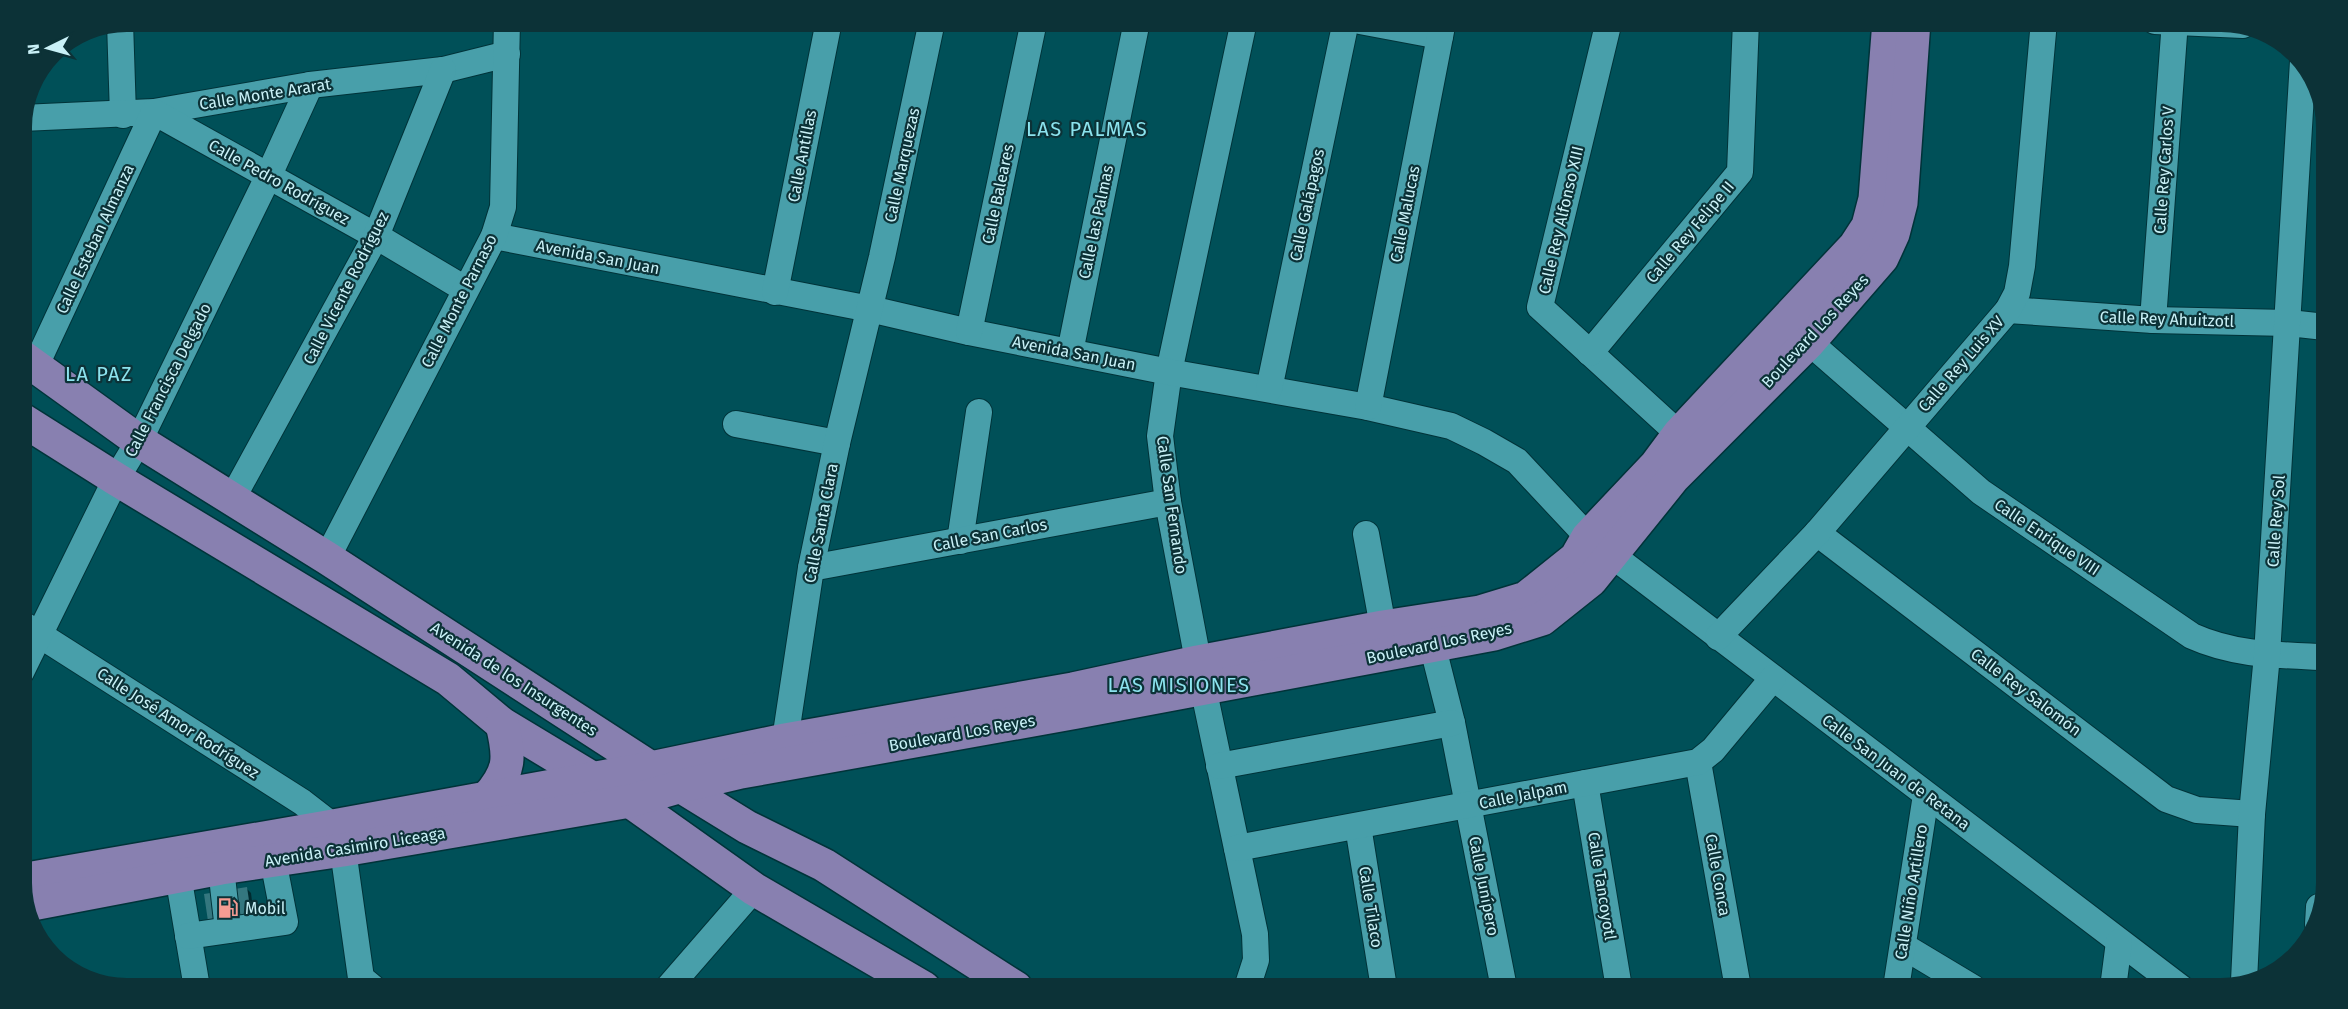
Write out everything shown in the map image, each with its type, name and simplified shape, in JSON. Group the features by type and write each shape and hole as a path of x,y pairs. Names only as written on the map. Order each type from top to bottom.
{"main road":[{"name":"Boulevard Los Reyes","path":"682,786 918,729 1201,675 1494,634 1542,620 1591,580 1600,546 1679,434 1855,246 1868,226 1875,199 1888,32"},
{"name":"Boulevard Los Reyes","path":"1201,675 1383,627 1480,612 1526,598 1576,558 1600,546 1674,477 1809,342 1882,258 1893,234 1900,202 1913,32"},
{"name":"Avenida de los Insurgentes","path":"32,363 139,441 327,558 651,768 747,827 824,865 1000,977"},
{"path":"32,426 448,679 502,724 630,801 754,889 905,977"},
{"path":"487,798 501,782 508,763 502,724"},
{"name":"Boulevard Los Reyes","path":"651,768 784,740 918,729"},
{"name":"Avenida Casimiro Liceaga","path":"34,904 178,875 273,860 338,838 487,798 651,768"},
{"path":"741,772 740,800 747,827"},
{"name":"Avenida Casimiro Liceaga","path":"32,878 630,801 682,786"}],"street":[{"path":"120,32 123,115"},
{"name":"Calle Monte Parnaso","path":"327,558 494,236 502,207 507,32"},
{"name":"Calle Antillas","path":"775,292 827,32"},
{"name":"Calle Marquezas","path":"870,309 930,32"},
{"name":"Calle Baleares","path":"969,332 1032,32"},
{"name":"Calle las Palmas","path":"1070,352 1135,32"},
{"name":"Calle San Fernando","path":"1242,32 1169,372 1160,436 1168,502 1201,675 1255,934 1256,960 1251,977"},
{"name":"Calle Galápagos","path":"1269,388 1344,32"},
{"name":"Calle Malucas","path":"1368,407 1441,32"},
{"name":"Calle Rey Alfonso XIII","path":"1606,32 1540,307 1679,434"},
{"name":"Calle Rey Felipe II","path":"1590,353 1740,172 1746,32"},
{"name":"Calle Rey Luis XV","path":"1718,637 1817,533 1906,426 2008,310 2018,294 2043,32"},
{"name":"Calle Rey Carlos V","path":"2153,320 2167,32"},
{"name":"Calle Monte Ararat","path":"32,118 154,112 310,85 443,70 507,54"},
{"name":"Calle Vicente Rodríguez","path":"232,499 376,236 443,70"},
{"name":"Calle Rey Sol","path":"2244,974 2252,814 2267,655 2302,76"},
{"name":"Calle Francisca Delgado","path":"32,631 139,441 268,177 310,85"},
{"name":"Calle Pedro Rodríguez","path":"154,112 376,236 465,289"},
{"name":"Calle Esteban Almanza","path":"32,352 154,112"},
{"name":"Avenida San Juan","path":"494,236 870,309 969,332 1169,372 1368,407 1451,426 1517,461 1600,546"},
{"name":"Calle Santa Clara","path":"784,740 811,568 837,443 870,309"},
{"name":"Calle Rey Ahuitzotl","path":"2008,310 2153,320 2289,322 2316,326"},
{"name":"Calle Enrique VIII","path":"1809,342 1981,492 2192,636 2215,646 2267,655 2316,657"},
{"path":"960,541 979,412"},
{"path":"736,424 837,443"},
{"name":"Calle San Carlos","path":"811,568 1168,502"},
{"name":"Calle Rey Salomón","path":"1817,533 2166,799 2197,810 2252,814"},
{"path":"1366,534 1383,627"},
{"name":"Calle San Juan de Retana","path":"1600,546 2166,977"},
{"name":"Calle José Amor Rodríguez","path":"32,638 302,802 338,838"},
{"name":"Calle Junípero","path":"1432,644 1452,723 1502,977"},
{"path":"1698,762 1713,750 1773,678"},
{"path":"1219,766 1452,723"},
{"name":"Calle Jalpam","path":"1237,849 1698,762"},
{"name":"Calle Conca","path":"1698,762 1736,977"},
{"name":"Calle Tancoyotl","path":"1585,783 1616,977"},
{"name":"Calle Niño Artillero","path":"1898,977 1926,795"},
{"name":"Calle Tilaco","path":"1358,826 1382,977"},
{"path":"338,838 361,977"},
{"path":"188,936 285,922 273,860"},
{"path":"221,868 228,930"},
{"path":"178,875 194,977"},
{"path":"678,977 754,889"},
{"path":"2114,977 2119,942"},
{"path":"1903,946 1954,977"}],"building":[{"name":"Mobil","path":"247,887 252,921 209,928 204,894"}],"place":[{"name":"Mobil","path":"228,908"}],"district":[{"name":"LAS PALMAS","path":"1087,129"},
{"name":"LA PAZ","path":"99,374"},
{"name":"LAS MISIONES","path":"1179,685"}]}
